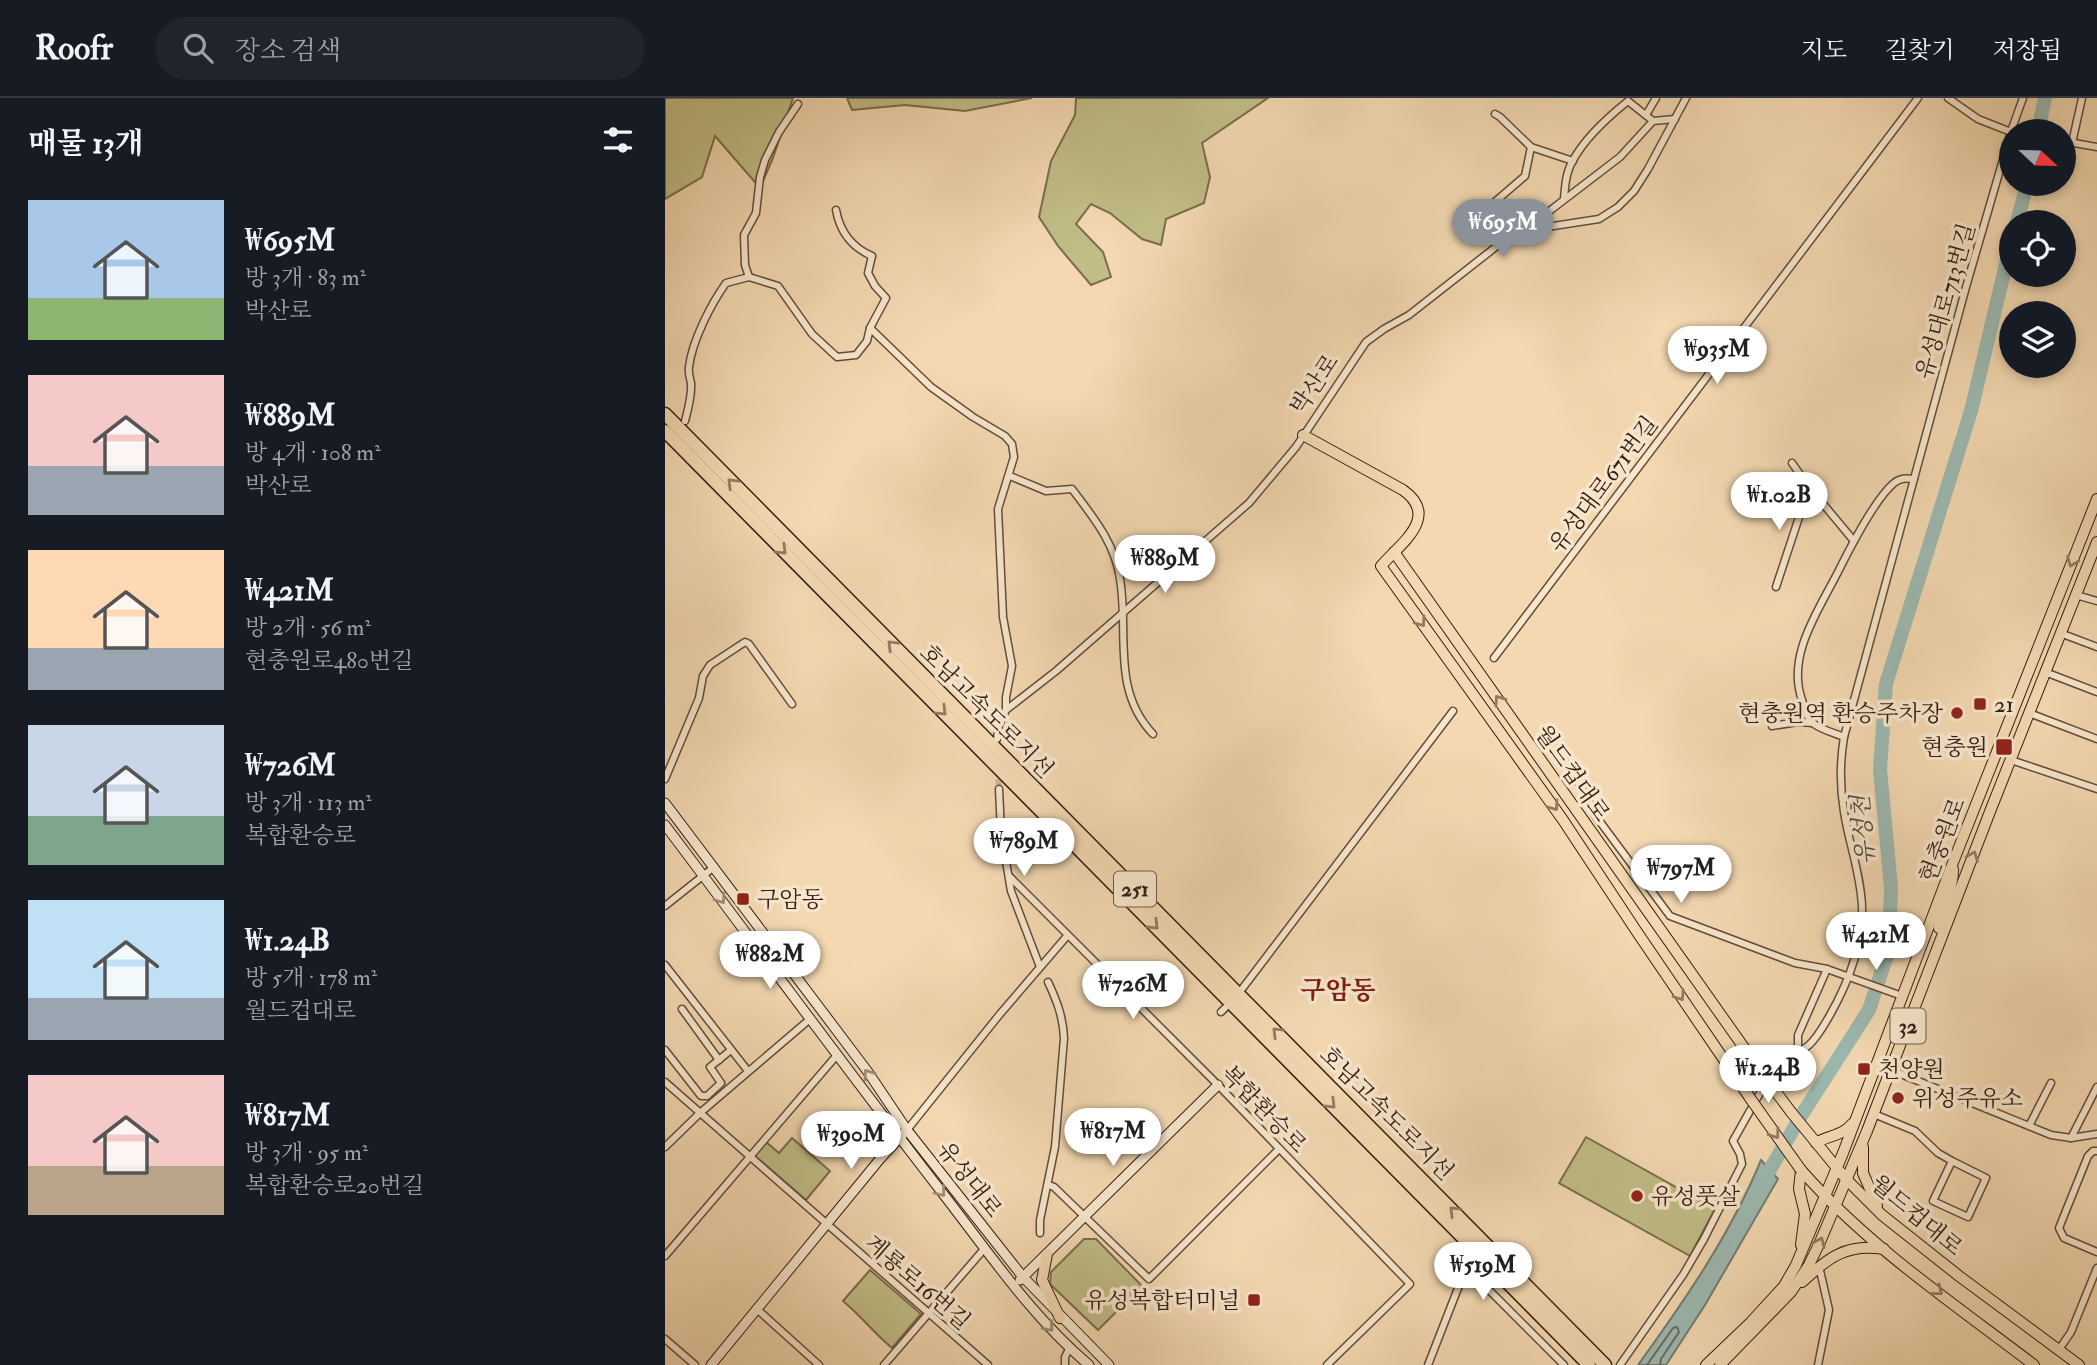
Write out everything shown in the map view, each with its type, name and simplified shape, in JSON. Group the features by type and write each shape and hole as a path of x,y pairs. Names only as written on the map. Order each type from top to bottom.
{"highway":[{"name":"호남고속도로지선","path":"665,414 1605,1365"},
{"name":"호남고속도로지선","path":"665,431 1589,1365"}],"main road":[{"path":"1303,435 1403,490 1417,503 1419,512 1416,528 1394,552"},
{"name":"현충원로","path":"1706,1365 1784,1286 1796,1265 1856,1120 1952,865 2097,499"},
{"name":"현충원로","path":"1720,1365 1791,1292 1809,1265 1874,1114 2060,633 2095,555 2097,542"},
{"name":"월드컵대로","path":"2033,1365 1884,1249 1835,1206 1801,1170 1563,820 1381,566 1394,552 1764,1076 1846,1179 1882,1215 2079,1365"},
{"path":"1949,920 1945,926 1939,928 1940,916 1953,883 1952,865"},
{"path":"1817,1143 1840,1134 1856,1120"},
{"path":"1867,1131 1862,1150 1863,1173 1882,1215"},
{"path":"1796,1265 1805,1214 1799,1189 1801,1170"},
{"path":"1791,1292 1819,1266 1850,1248 1884,1249"},
{"path":"1047,1254 1042,1280 1060,1318"}],"street":[{"path":"1646,115 1656,98"},
{"name":"박산로","path":"1006,710 1123,614 1249,503 1273,477 1366,342 1409,316 1497,246 1518,235 1599,219 1618,207 1634,191 1648,169 1686,98"},
{"name":"유성대로671번길","path":"1494,657 1918,98"},
{"path":"1948,98 1978,119 1999,127"},
{"name":"유성대로713번길","path":"2016,119 2023,98"},
{"path":"2076,124 2082,98"},
{"path":"1564,199 1566,180 1573,161 1606,121 1628,101 1653,121"},
{"path":"749,277 744,265 744,235 756,214 760,177 765,160 798,104"},
{"path":"1495,114 1531,147 1573,161"},
{"path":"1518,235 1620,157 1653,121 1675,119"},
{"path":"2076,143 2097,147"},
{"path":"1489,207 1525,176 1531,147"},
{"name":"유성대로713번길","path":"1620,1365 1704,1239 1742,1164 1733,1140 1777,1062 1798,1053 1817,1036 1850,977 1862,909 1857,868 1843,809 1841,771 1844,737 1999,175"},
{"path":"685,421 691,383 688,371 691,357 706,317 726,283 749,277 778,286 812,334 837,357 856,355 867,341 870,328 886,298 868,273 872,256 861,251 846,237 839,227 836,210"},
{"path":"870,328 931,387 1005,436 1012,444 1014,457 1010,476 998,509 1003,617 1013,666 1006,710 999,725 997,739"},
{"path":"1792,463 1854,541"},
{"path":"1010,476 1046,491 1072,488 1104,533 1114,554 1120,578 1124,676 1139,720 1153,734"},
{"path":"1813,723 1806,713 1799,692 1796,671 1800,651 1854,541 1893,484 1901,479 1914,479"},
{"path":"1776,587 1809,487"},
{"path":"2076,595 2097,601"},
{"path":"2060,633 2097,647"},
{"path":"665,779 699,698 703,676 709,665 745,642 792,704"},
{"path":"2045,672 2097,692"},
{"path":"1242,989 1453,711"},
{"path":"2029,713 2097,738"},
{"path":"1772,726 1813,723 1844,737"},
{"path":"1563,760 1586,794 1595,815 1670,916 1795,963 1827,969 1902,996"},
{"path":"2011,760 2097,789"},
{"path":"999,789 1001,832 1011,891 1040,967"},
{"name":"유성대로","path":"665,803 868,1072 907,1130 1060,1318 1109,1365"},
{"name":"유성대로","path":"665,825 899,1138 1014,1285 1069,1349 1089,1365"},
{"path":"665,906 714,867"},
{"name":"복합환승로","path":"1010,877 1218,1085 1410,1284 1327,1365"},
{"path":"711,1365 1067,936"},
{"path":"665,965 748,1071"},
{"path":"1798,1053 1798,1035 1827,969"},
{"path":"1040,1233 1040,1220 1055,1147 1064,1038 1063,1020 1048,982"},
{"path":"682,1009 719,1060"},
{"path":"665,1147 700,1113 810,1019"},
{"path":"665,1050 701,1096 707,1096 721,1083 710,1067 731,1050"},
{"path":"665,1256 837,1055"},
{"path":"1891,1070 2052,1135 2071,1138 2097,1134"},
{"name":"계룡로16번길","path":"665,1082 988,1365"},
{"path":"2029,1126 2051,1083"},
{"path":"1014,1285 1218,1085"},
{"path":"2071,1138 2097,1087"},
{"path":"1874,1114 1915,1131 1938,1153 1986,1178 1968,1217 1933,1201 1952,1161"},
{"path":"1049,1185 1086,1216 1149,1279 1278,1150"},
{"path":"2097,1151 2088,1156 2059,1228 2064,1238 2097,1252"},
{"path":"884,1365 985,1248"},
{"path":"1818,1365 1829,1310 1819,1266"},
{"path":"2058,1350 2071,1332 2097,1268"},
{"path":"1427,1365 1462,1278 1473,1274 1564,1365"},
{"path":"758,1311 820,1365"},
{"path":"665,1339 695,1365"},
{"path":"1065,1365 1069,1349"}],"shaded area":[{"path":"665,98 793,98 760,188 715,136 702,177 665,199"},
{"path":"847,98 1032,98 965,111 905,105 852,110"},
{"path":"1076,98 1268,98 1202,143 1210,177 1204,203 1166,219 1161,245 1142,239 1110,213 1091,204 1076,224 1103,252 1111,277 1091,285 1058,246 1039,217 1051,161 1075,115"},
{"name":"유성풋살","path":"1586,1137 1715,1209 1690,1256 1559,1183"},
{"path":"792,1138 830,1171 806,1200 754,1155 766,1142 779,1153"},
{"path":"1084,1239 1096,1239 1142,1286 1098,1330 1050,1284 1051,1272"},
{"path":"870,1270 921,1314 892,1348 843,1301"}],"water":[{"path":"1761,1160 1778,1179 1705,1305 1666,1365 1638,1365 1721,1241"}],"waterway":[{"name":"유성천","path":"2041,119 2045,98"},
{"name":"유성천","path":"2020,210 2024,196"},
{"name":"유성천","path":"1760,1187 1801,1116 1869,1010 1889,949 1891,888 1880,769 1886,684 1971,411 2001,287"}],"tunnel":[{"path":"998,770 999,789"}],"place":[{"name":"21","path":"1980,704"},
{"name":"현충원역 환승주차장","path":"1957,713"},
{"name":"현충원","path":"2004,747"},
{"name":"구암동","path":"743,899"},
{"name":"천양원","path":"1864,1069"},
{"name":"위성주유소","path":"1898,1098"},
{"name":"유성풋살","path":"1637,1196"},
{"name":"유성복합터미널","path":"1254,1300"}],"district":[{"name":"구암동","path":"1338,990"}]}
